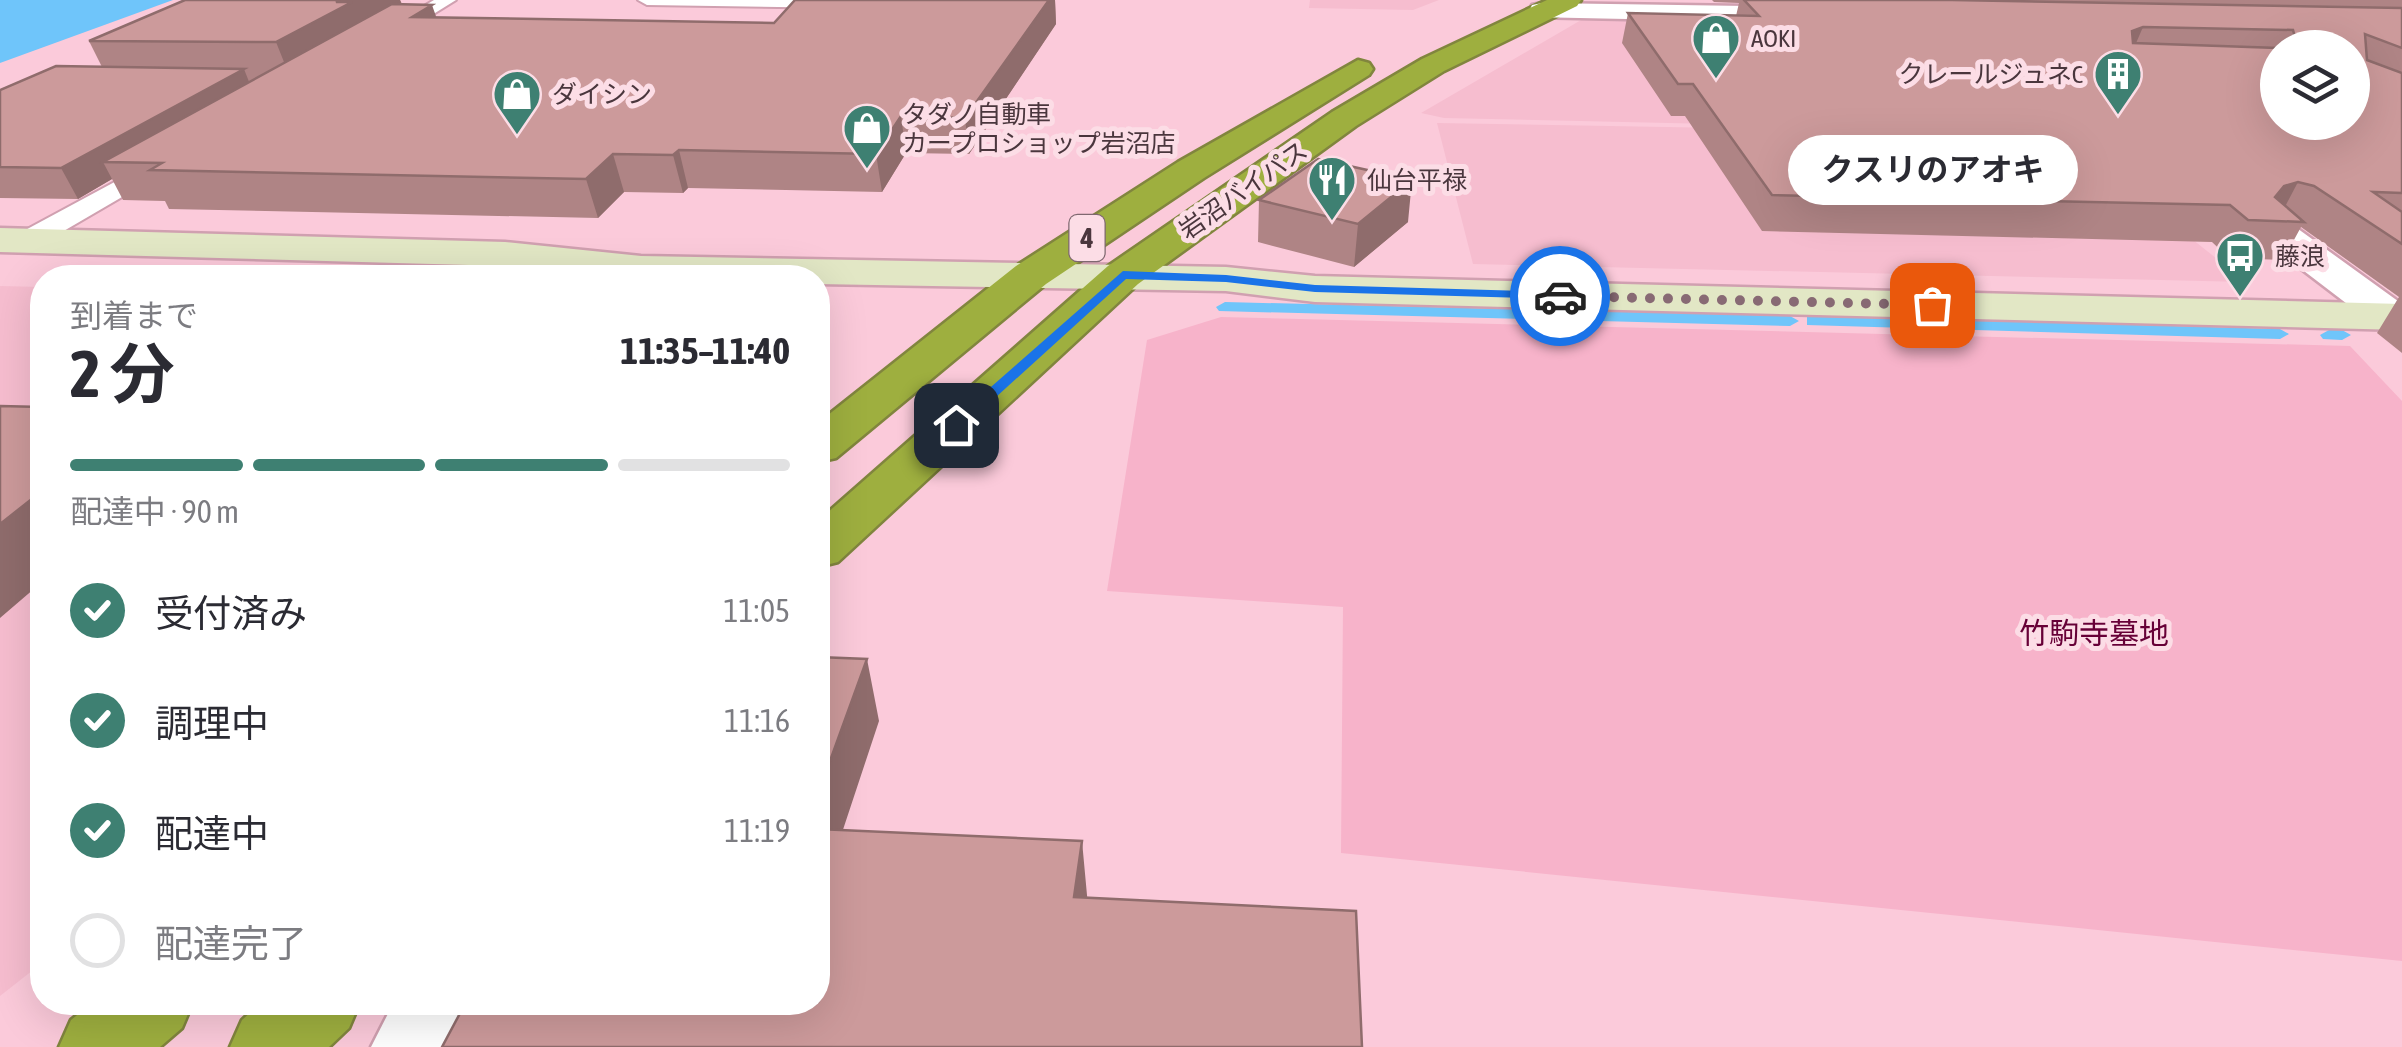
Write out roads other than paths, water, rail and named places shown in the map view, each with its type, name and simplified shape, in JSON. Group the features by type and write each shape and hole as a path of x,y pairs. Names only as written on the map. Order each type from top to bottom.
{"highway":[{"name":"岩沼バイパス","path":"830,437 1031,274 1191,170 1396,51 1544,4"},
{"name":"岩沼バイパス","path":"830,539 1123,275 1344,119 1544,4"},
{"path":"101,1047 138,1015"},
{"path":"272,1047 306,1015"}],"street":[{"path":"1544,4 1834,16"},
{"path":"2280,234 2397,317"},
{"path":"14,240 505,254 612,265"},
{"path":"830,271 1123,275 1226,279 1315,289 2397,317"},
{"path":"412,1047 430,1015"}],"lane":[{"path":"363,48 447,0"},
{"path":"647,0 868,3"},
{"path":"14,240 180,154"}],"water":[{"path":"0,0 173,0 0,63"}],"waterway":[{"path":"1225,307 1790,321"},
{"path":"1813,321 2280,334"},
{"path":"2329,335 2342,335"}],"place":[{"name":"AOKI","path":"1716,80"},
{"name":"クレールジュネC","path":"2118,116"},
{"name":"ダイシン","path":"517,136"},
{"name":"タダノ自動車 カープロショップ岩沼店","path":"867,170"},
{"name":"仙台平禄","path":"1332,222"},
{"name":"藤浪","path":"2240,298"},
{"name":"クスリのアオキ","path":"1932,305"}],"park label":[{"name":"竹駒寺墓地","path":"2094,634"}]}
